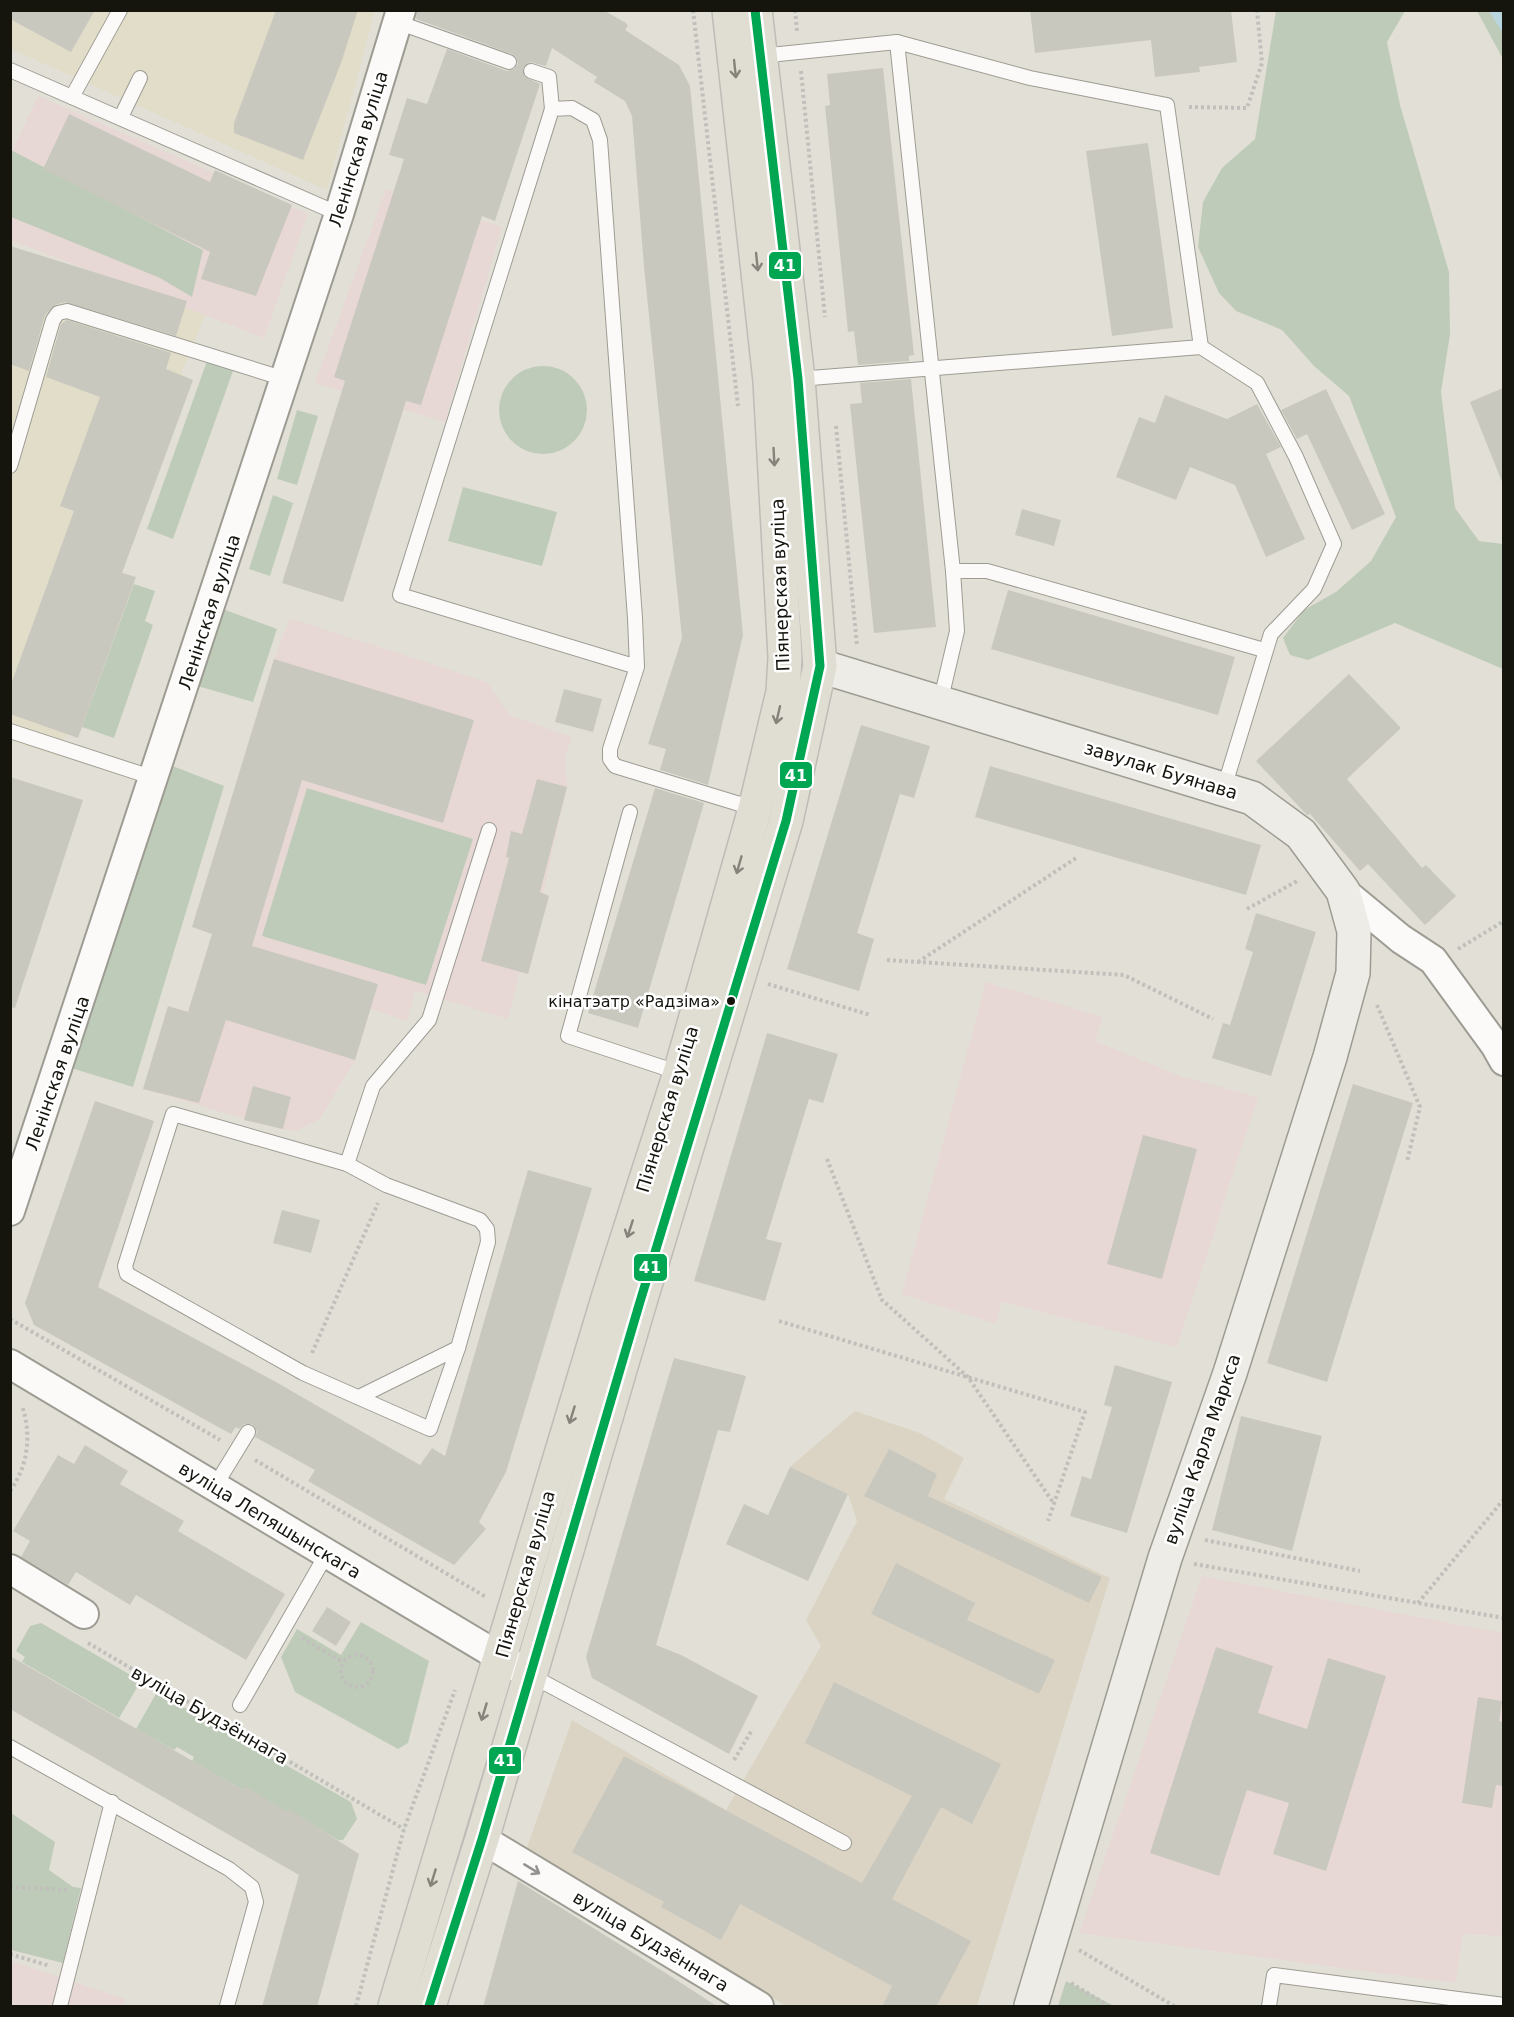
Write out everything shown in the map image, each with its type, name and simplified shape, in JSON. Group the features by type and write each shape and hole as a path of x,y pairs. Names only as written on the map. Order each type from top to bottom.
{"main road":[{"name":"Піянерская вуліца","path":"395,2007 609,1295 680,1073 820,666 784,380 729,10"},
{"name":"Піянерская вуліца","path":"429,2007 482,1839 632,1327 770,815 785,657 784,380 755,10"},
{"path":"785,657 820,666"},
{"name":"завулак Буянава","path":"820,666 1252,798 1301,834 1343,891"},
{"name":"вуліца Карла Маркса","path":"1031,2007 1169,1546 1233,1362 1330,1057 1353,973 1354,931 1343,891"}],"street":[{"name":"Ленінская вуліца","path":"10,1211 339,214 399,16"},
{"name":"завулак Буянава","path":"1343,891 1401,939 1433,960 1495,1045 1503,1061"},
{"name":"вуліца Лепяшынскага","path":"10,1364 530,1675"},
{"path":"10,1569 82,1626"},
{"name":"вуліца Будзённага","path":"482,1839 759,2007"}],"lane":[{"path":"72,97 120,10"},
{"path":"399,16 509,63"},
{"path":"897,42 953,571 957,631 940,703"},
{"path":"759,56 897,42 1030,78 1167,105 1201,347"},
{"path":"10,70 339,214"},
{"path":"531,71 549,77 552,109 400,595 636,667"},
{"path":"121,117 140,78"},
{"path":"552,109 572,108 593,120 600,140 635,618 636,667 610,749 610,759 615,766 770,815"},
{"path":"10,466 53,320 58,313 67,311 285,379"},
{"path":"784,380 1201,347 1257,383 1296,457 1334,544 1314,589 1299,608 1271,634 1264,650 1224,788"},
{"path":"953,571 987,571 1264,650"},
{"path":"10,731 154,778"},
{"path":"630,812 568,1036 680,1073"},
{"path":"347,1164 373,1086 429,1020 489,830"},
{"path":"172,1114 347,1164 386,1185 480,1220 487,1229 488,1242 458,1348 430,1429 303,1373 127,1274 125,1266 172,1114"},
{"path":"359,1397 458,1348"},
{"path":"215,1486 248,1432"},
{"path":"240,1706 326,1555"},
{"path":"530,1675 844,1843"},
{"path":"10,1747 229,1869 252,1887 256,1893 256,1902 227,2007"},
{"path":"60,2007 112,1802"},
{"path":"1269,2007 1274,1975 1503,2005"}],"path":[{"path":"693,10 739,415"},
{"path":"1196,107 1247,108 1262,63 1257,10"},
{"path":"918,962 1076,858"},
{"path":"1247,909 1305,877"},
{"path":"1459,949 1503,921"},
{"path":"887,960 1124,975 1213,1019"},
{"path":"1353,973 1371,990 1420,1107 1407,1162"},
{"path":"760,982 870,1015"},
{"path":"827,1159 882,1300 968,1377 1054,1505"},
{"path":"303,1373 386,1185"},
{"path":"779,1321 1085,1412 1048,1521"},
{"path":"10,1491 24,1465 28,1439 26,1420 20,1400"},
{"path":"1417,1603 1503,1499"},
{"path":"1169,1546 1360,1571"},
{"path":"1169,1546 1417,1603 1503,1618"},
{"name":"вуліца Будзённага","path":"82,1626 404,1829"},
{"path":"285,1628 343,1662"},
{"path":"351,1656 366,1658 373,1671 370,1681 361,1687 350,1686 342,1678 343,1662 351,1656"},
{"path":"356,2007 404,1829 458,1681"},
{"path":"723,1778 752,1730"},
{"path":"10,1887 70,1890"},
{"path":"1077,1949 1174,2007"},
{"path":"10,1954 69,1972"},
{"path":"1069,1982 1109,2007"}],"shaded area":[{"path":"11,11 375,11 327,190 11,49"},
{"path":"38,96 308,214 264,338 11,240 10,155"},
{"path":"386,189 502,227 445,422 315,383"},
{"path":"10,246 208,308 181,374 193,380 134,540 117,534 106,567 136,577 78,738 67,734 57,756 11,741"},
{"path":"290,618 487,682 509,715 572,737 565,758 567,787 543,893 549,896 528,974 520,972 508,1019 415,991 407,1021 371,1009 355,1060 320,1119 298,1130 283,1130 143,1089 168,1006 188,1011 212,934 192,927 274,659"},
{"path":"986,982 1103,1017 1095,1041 1183,1077 1258,1097 1177,1347 1002,1302 996,1324 902,1294"},
{"path":"855,1411 920,1433 964,1458 944,1499 1110,1578 977,2006 786,2006 526,1850 572,1720 726,1810 821,1646 806,1620 857,1521 848,1494 790,1467"},
{"path":"1202,1576 1503,1633 1503,1936 1463,1934 1455,1983 1079,1933"},
{"path":"11,1961 126,1999 124,2006 11,2006"}],"green space":[{"path":"1276,11 1405,11 1387,42 1400,105 1449,272 1450,334 1441,392 1455,508 1479,541 1503,544 1503,669 1395,623 1308,660 1290,655 1283,638 1304,610 1336,592 1371,561 1396,517 1349,396 1314,366 1282,330 1236,311 1219,293 1198,247 1203,202 1222,168 1255,139"},
{"path":"1477,11 1503,11 1503,59"},
{"path":"11,150 203,250 192,297 160,278 11,217"},
{"path":"207,361 233,371 173,539 147,529"},
{"path":"543,366 560,369 574,379 584,393 587,410 584,427 574,441 560,451 543,454 526,451 512,441 502,427 499,410 502,393 512,379 526,369"},
{"path":"297,410 318,416 297,485 277,479"},
{"path":"463,487 557,512 542,566 448,541"},
{"path":"273,495 293,503 270,576 249,569"},
{"path":"134,584 155,591 145,621 153,625 114,738 82,727"},
{"path":"220,608 277,629 253,702 194,685"},
{"path":"170,765 224,786 133,1087 68,1067"},
{"path":"307,788 473,839 426,985 262,936"},
{"path":"361,1622 429,1661 408,1743 398,1749 295,1692 281,1657 297,1629 341,1655"},
{"path":"41,1623 141,1681 119,1718 22,1662 25,1657 16,1651 30,1626"},
{"path":"157,1692 351,1802 357,1819 343,1840 338,1840 289,1810 285,1815 245,1787 243,1790 192,1761 194,1757 177,1747 174,1750 136,1729"},
{"path":"11,1813 55,1842 49,1870 73,1887 81,1888 63,1963 11,1950"},
{"path":"1066,1981 1114,2006 1058,2006"}],"building":[{"path":"10,10 95,10 71,52 10,19"},
{"path":"276,10 358,10 341,63 303,160 234,133 234,123"},
{"path":"417,10 603,10 626,23 628,26 625,30 679,65 690,86 743,635 708,785 660,770 666,749 648,744 682,638 644,267 632,116 625,101 594,82 597,77 552,48 546,66 530,62 523,68 525,77 540,84 495,221 482,216 421,405 406,401 343,602 282,583 345,381 334,377 404,159 389,155 407,98 427,104 447,49 507,71 514,69 518,64 516,57 512,54 416,19"},
{"path":"1030,10 1231,10 1237,62 1199,67 1200,72 1155,77 1151,40 1035,53"},
{"path":"883,68 914,355 909,356 909,361 858,365 854,331 848,332 825,106 830,105 827,74"},
{"path":"69,114 210,182 215,170 292,205 256,296 201,279 210,252 43,169"},
{"path":"1148,143 1173,328 1112,336 1086,151"},
{"path":"10,246 187,301 176,336 65,302 55,305 45,315 29,371 10,364"},
{"path":"67,320 171,353 166,369 193,380 122,573 136,577 78,738 10,714 10,687 74,511 60,506 100,397 46,377 61,324"},
{"path":"911,379 936,627 874,633 850,404 862,403 860,383"},
{"path":"1503,388 1503,482 1502,482 1470,402"},
{"path":"1326,389 1385,514 1352,530 1307,434 1297,439 1281,410"},
{"path":"1165,395 1227,419 1257,404 1281,447 1266,454 1305,539 1266,557 1235,485 1190,467 1176,500 1116,477 1139,417 1155,423"},
{"path":"1022,509 1061,520 1054,546 1015,535"},
{"path":"1008,590 1235,657 1218,715 991,649"},
{"path":"274,659 474,720 443,823 302,780 252,946 378,984 355,1060 226,1020 199,1103 143,1089 168,1006 188,1012 212,934 192,927"},
{"path":"1349,674 1401,728 1347,779 1422,868 1426,865 1456,896 1425,925 1368,864 1360,871 1310,814 1307,815 1256,761"},
{"path":"564,689 602,699 593,732 555,722"},
{"path":"861,725 930,746 914,798 900,794 857,933 874,939 859,991 787,969"},
{"path":"990,766 1261,845 1246,895 975,817"},
{"path":"10,777 83,800 15,1008 10,1007"},
{"path":"537,779 567,787 540,892 549,896 528,974 481,961 509,858 506,857 511,831 522,834"},
{"path":"655,788 704,803 638,1028 588,1013"},
{"path":"1256,913 1316,932 1271,1076 1212,1058 1223,1023 1230,1025 1253,952 1245,949"},
{"path":"767,1033 838,1054 823,1103 809,1099 766,1239 782,1243 765,1301 694,1281"},
{"path":"1353,1084 1413,1103 1327,1382 1267,1363"},
{"path":"253,1086 291,1097 283,1129 244,1120"},
{"path":"95,1101 154,1121 98,1287 276,1382 420,1465 432,1448 445,1456 528,1170 592,1188 506,1472 479,1522 486,1529 454,1565 308,1481 315,1470 255,1437 257,1432 252,1424 244,1424 239,1429 236,1427 231,1434 34,1325 25,1303"},
{"path":"1143,1135 1197,1149 1162,1279 1107,1264"},
{"path":"282,1210 320,1220 311,1253 273,1243"},
{"path":"674,1358 746,1376 730,1432 718,1430 656,1645 681,1655 758,1696 729,1754 592,1678 586,1657"},
{"path":"1115,1365 1172,1382 1127,1533 1070,1516 1082,1476 1091,1479 1112,1407 1104,1405"},
{"path":"1241,1416 1322,1436 1292,1551 1212,1530"},
{"path":"85,1445 128,1471 120,1484 184,1521 178,1531 285,1594 246,1660 136,1595 130,1605 76,1572 68,1585 21,1557 30,1541 13,1531 58,1455 74,1464"},
{"path":"889,1449 937,1474 928,1496 1102,1577 1089,1603 864,1496"},
{"path":"790,1467 848,1494 808,1581 726,1544 744,1504 768,1515"},
{"path":"896,1563 975,1603 967,1620 1055,1660 1039,1694 871,1614"},
{"path":"327,1607 351,1622 336,1646 312,1631"},
{"path":"1216,1647 1273,1666 1258,1713 1307,1729 1328,1658 1386,1676 1326,1871 1273,1854 1289,1803 1247,1790 1219,1876 1150,1853"},
{"path":"10,1656 243,1790 245,1786 287,1812 289,1809 359,1854 317,2007 262,2007 299,1875 10,1709"},
{"path":"834,1682 1001,1764 972,1824 941,1807 892,1899 971,1941 936,2007 882,2007 892,1986 740,1904 721,1940 661,1907 664,1902 572,1852 624,1756 862,1883 912,1796 805,1743"},
{"path":"1478,1697 1502,1701 1499,1721 1503,1722 1503,1786 1496,1785 1492,1808 1462,1803"},
{"path":"518,1881 672,1977 718,2007 483,2007"}],"waterway":[{"path":"1494,10 1504,27"}],"transit line":[{"name":"41","path":"429,2006 482,1839 639,1305 786,821 820,666 798,379 755,10"}],"place":[{"name":"кінатэатр «Радзіма»","path":"731,1001"}]}
